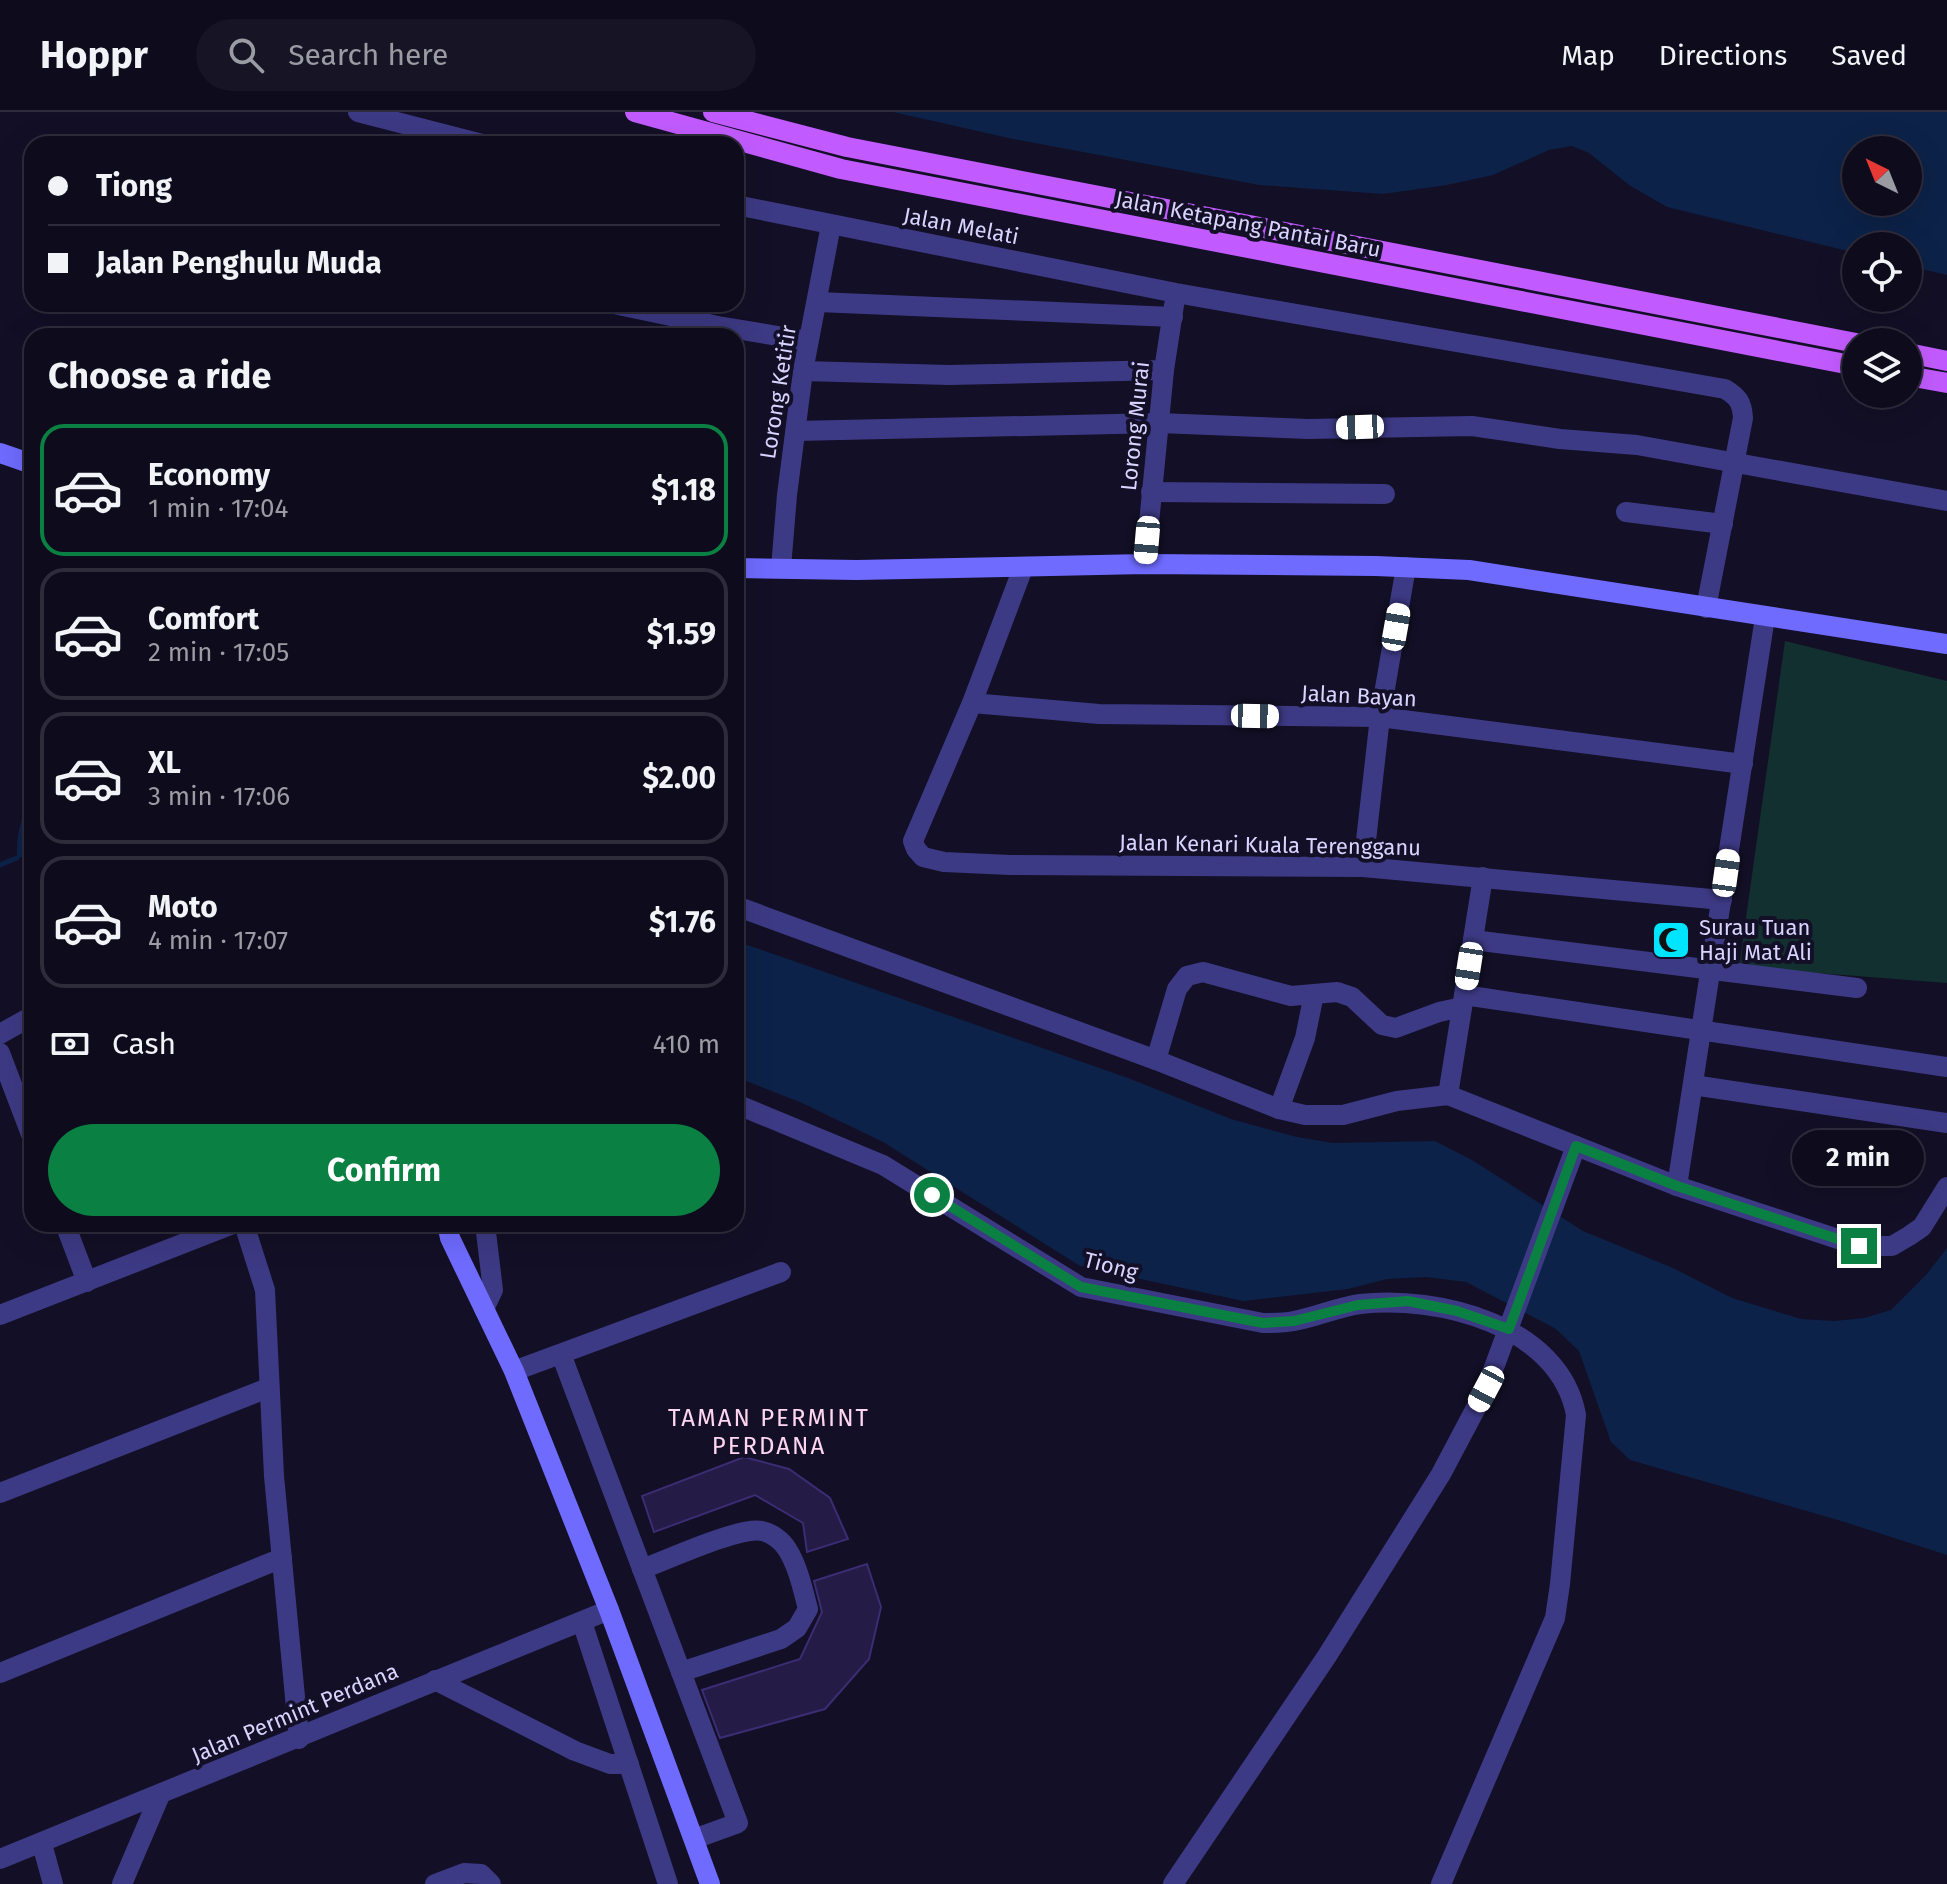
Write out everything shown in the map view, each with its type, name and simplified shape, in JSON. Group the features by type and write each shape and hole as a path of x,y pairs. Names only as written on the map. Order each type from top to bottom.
{"main road":[{"name":"Jalan Ketapang Pantai Baru","path":"635,112 722,136"},
{"name":"Jalan Ketapang Pantai Baru","path":"713,112 847,147 1842,340"},
{"name":"Jalan Ketapang Pantai Baru","path":"744,142 841,169 1842,363"},
{"path":"1922,356 1947,361"},
{"path":"1922,379 1947,383"}],"street":[{"path":"358,112 451,136"},
{"name":"Jalan Melati","path":"744,207 1176,293 1725,389 1738,397 1743,405 1735,464"},
{"name":"Lorong Ketitir","path":"781,568 803,371 831,225"},
{"name":"Lorong Murai","path":"1145,564 1164,370 1176,293"},
{"path":"818,302 1173,317"},
{"path":"652,312 730,328"},
{"path":"744,330 808,341"},
{"path":"803,371 964,375 1164,370"},
{"path":"796,431 1159,423 1308,429 1472,426 1560,439 1637,445 1947,501"},
{"path":"0,453 24,461"},
{"path":"1706,608 1735,464"},
{"path":"1151,492 1385,494"},
{"path":"1626,512 1723,524"},
{"path":"744,568 1023,568 1145,564 1469,570 1947,644"},
{"path":"1363,867 1380,717 1406,567"},
{"path":"972,703 1023,568"},
{"path":"1677,1186 1765,617"},
{"name":"Jalan Bayan","path":"972,703 1099,714 1380,717 1743,764"},
{"name":"Jalan Kenari Kuala Terengganu","path":"972,703 913,841 923,857 944,862 1010,865 1363,867 1722,900"},
{"path":"1448,1095 1483,877"},
{"path":"744,909 1156,1060 1279,1109 1305,1115 1343,1115 1397,1101 1448,1095 1677,1186 1859,1246 1892,1246 1909,1236 1922,1227 1947,1187"},
{"path":"1473,940 1857,988"},
{"path":"1156,1060 1177,989 1187,976 1203,972 1291,996 1337,992 1352,997 1372,1019 1396,1028 1463,1001 1701,1031 1947,1067"},
{"path":"1279,1109 1305,1038 1314,994"},
{"path":"0,1034 24,1020"},
{"path":"0,1053 24,1116"},
{"path":"1693,1085 1947,1123"},
{"name":"Tiong","path":"744,1107 883,1165 1081,1287 1263,1323 1294,1321 1358,1305 1408,1301 1512,1321"},
{"path":"1173,1884 1327,1656 1441,1474 1486,1389 1576,1146"},
{"path":"68,1232 87,1282"},
{"path":"0,1315 213,1232"},
{"path":"247,1232 265,1290 268,1388 299,1739"},
{"path":"449,1232 514,1371 609,1610 710,1884"},
{"path":"484,1309 493,1290 486,1232"},
{"path":"514,1371 781,1272"},
{"path":"1441,1884 1534,1670 1558,1603 1576,1430 1574,1402 1567,1385 1551,1364 1512,1321"},
{"path":"561,1354 738,1823 694,1839"},
{"path":"0,1493 268,1388"},
{"path":"642,1569 739,1533 760,1530 773,1535 787,1549 800,1580 808,1609 797,1628 781,1639 681,1672"},
{"path":"0,1673 282,1558"},
{"name":"Jalan Permint Perdana","path":"0,1859 609,1610"},
{"path":"582,1622 668,1884"},
{"path":"435,1680 575,1751 610,1764 629,1764"},
{"path":"122,1884 160,1795"},
{"path":"42,1844 53,1884"},
{"path":"435,1884 464,1873 481,1874 491,1884"}],"green space":[{"path":"1785,641 1947,681 1947,983 1739,967"}],"water":[{"path":"893,112 1947,112 1947,275 1922,269 1922,232 1842,232 1842,250 1667,207 1629,185 1589,153 1572,146 1549,150 1493,175 1383,194 1259,185 1013,139"},
{"path":"24,814 24,857 17,858 17,841"},
{"path":"744,944 1128,1078 1231,1119 1297,1137 1333,1143 1435,1141 1472,1160 1583,1231 1673,1268 1732,1298 1801,1319 1834,1321 1864,1318 1891,1310 1926,1275 1947,1248 1947,1555 1630,1460 1611,1442 1579,1351 1556,1329 1466,1282 1426,1277 1387,1279 1348,1289 1243,1301 1080,1266 883,1142 802,1103 744,1080"}],"building":[{"path":"744,1457 789,1469 830,1498 848,1539 807,1552 803,1523 755,1495 654,1532 642,1496"},
{"path":"867,1564 881,1607 869,1659 825,1709 720,1738 702,1690 800,1659 822,1612 814,1581"}],"waterway":[{"path":"0,865 17,858"}],"place":[{"name":"Surau Tuan Haji Mat Ali","path":"1671,940"}],"district":[{"name":"TAMAN PERMINT PERDANA","path":"769,1432"}],"route":[{"path":"932,1195 1081,1287 1263,1323 1294,1321 1358,1305 1408,1301 1457,1311 1509,1329 1576,1146 1677,1186 1859,1246"}]}
